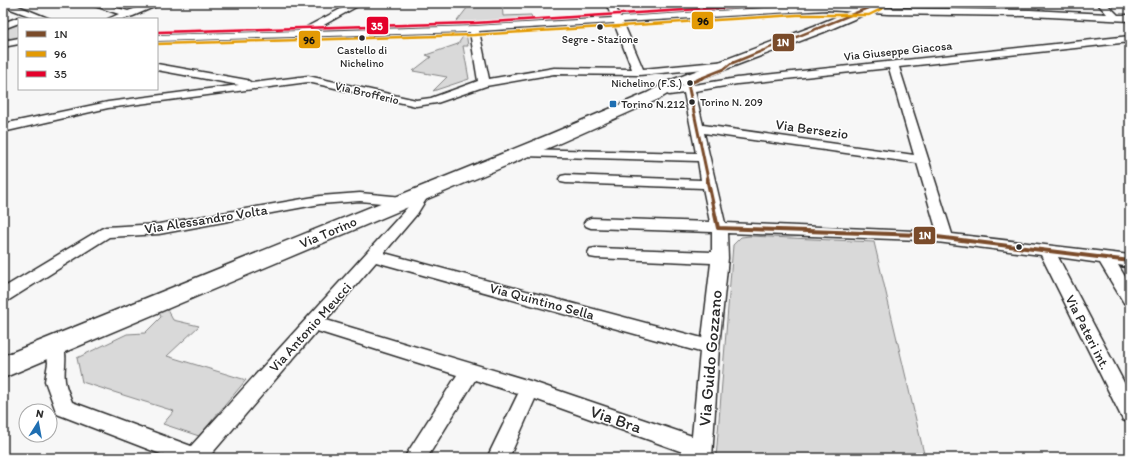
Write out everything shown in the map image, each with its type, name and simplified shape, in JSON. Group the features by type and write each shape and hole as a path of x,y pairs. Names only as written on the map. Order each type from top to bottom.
{"main road":[{"name":"Via Torino","path":"661,94 674,84 718,66 730,64 863,6 880,3"},
{"name":"Via Torino","path":"3,367 661,94 689,87 724,69 730,64"}],"street":[{"path":"3,3 43,18"},
{"path":"90,3 130,14"},
{"path":"121,18 159,3"},
{"path":"299,34 359,3"},
{"path":"610,3 639,72"},
{"path":"718,14 720,3"},
{"path":"832,8 845,3"},
{"path":"982,3 989,13"},
{"path":"1101,3 1116,18"},
{"path":"158,38 474,29 718,14 765,7 832,8 863,6 895,12 989,13 1130,18"},
{"path":"116,18 130,14"},
{"path":"3,26 18,20"},
{"path":"474,29 484,83"},
{"path":"3,39 18,41"},
{"name":"Via Giuseppe Giacosa","path":"689,87 1130,39"},
{"path":"3,44 18,41"},
{"name":"Via Brofferio","path":"3,128 108,105 308,79 416,103 433,101 484,83 554,71 639,72 730,64"},
{"path":"893,64 946,238"},
{"path":"158,67 240,82 273,83"},
{"name":"Via Guido Gozzano","path":"689,87 718,228 720,258 710,347 702,454"},
{"name":"Via Bersezio","path":"697,128 922,160"},
{"path":"523,152 703,157"},
{"path":"566,178 708,184"},
{"name":"Via Antonio Meucci","path":"195,458 312,323 412,211 423,193"},
{"name":"Via Alessandro Volta","path":"3,296 106,232 159,229 320,200 360,197 403,201"},
{"path":"591,223 914,235 1130,261"},
{"name":"Via Pateri int.","path":"1047,251 1130,414"},
{"path":"596,253 720,258"},
{"name":"Via Quintino Sella","path":"373,256 710,347"},
{"path":"1106,258 1130,299"},
{"name":"Via Bra","path":"312,323 530,389 702,454"},
{"path":"55,346 57,363 55,381 64,408 195,458"},
{"path":"415,458 470,371"},
{"path":"498,458 530,389"}],"shaded area":[{"path":"471,3 502,3 503,16 531,15 533,22 454,25"},
{"path":"18,22 18,40 3,37 3,29"},
{"path":"466,32 468,46 463,46 469,79 433,91 447,77 413,71 431,57 426,55 458,44"},
{"path":"750,236 874,242 925,458 716,458 733,245 741,237"},
{"path":"167,309 173,320 199,326 167,356 246,380 199,436 163,424 174,411 82,382 77,358 127,334 145,333 161,317 159,312"}],"transit line":[{"name":"35","path":"158,32 474,23 797,3"},
{"name":"1N","path":"688,84 724,69 730,64 880,3"},
{"name":"96","path":"158,44 474,35 797,15 869,15 883,8"},
{"name":"1N","path":"688,84 718,228"},
{"name":"1N","path":"718,228 921,235 1130,261"}],"place":[{"name":"Segre - Stazione","path":"600,27"},
{"name":"Castello di Nichelino","path":"362,38"},
{"name":"Nichelino (F.S.)","path":"690,83"},
{"name":"Torino N. 209","path":"692,102"},
{"name":"Torino N.212","path":"613,104"}]}
